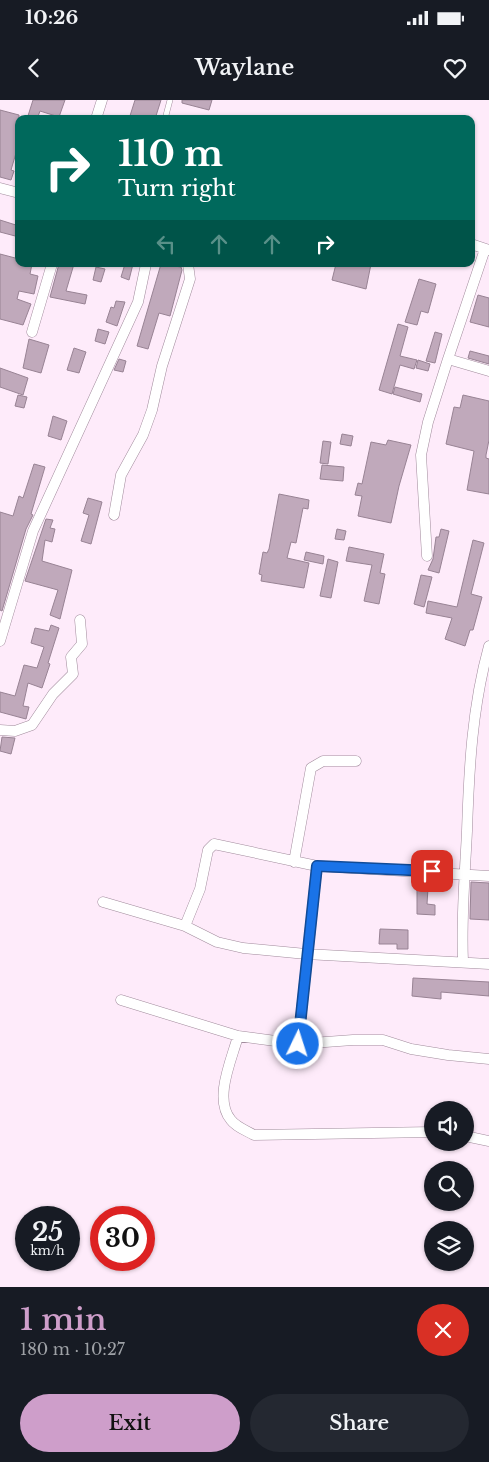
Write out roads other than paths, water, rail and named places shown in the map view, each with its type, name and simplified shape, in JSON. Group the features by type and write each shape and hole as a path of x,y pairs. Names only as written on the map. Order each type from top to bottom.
{"street":[{"path":"97,115 102,100"},
{"path":"0,188 15,192"},
{"path":"428,556 421,455 428,422 448,359 487,249 475,245"},
{"path":"32,332 51,267"},
{"path":"0,641 33,531 138,302 145,267"},
{"path":"114,515 121,475 143,435 152,410 162,366 190,279 188,267"},
{"path":"448,359 489,371"},
{"path":"0,730 15,731 32,725 53,694 71,676 73,670 71,656 82,644 80,620"},
{"path":"462,961 469,758 474,719 489,646"},
{"path":"294,862 311,768 323,761 356,761"},
{"path":"185,926 200,889 208,850 214,844 317,866 464,873 489,876"},
{"path":"298,1044 306,954 317,866"},
{"path":"103,902 185,926 217,942 243,948 306,954 462,961 489,964"},
{"path":"121,1000 238,1036 298,1044 384,1040 411,1049 489,1059"},
{"path":"238,1036 224,1088 225,1112 232,1122 254,1135 424,1132"},
{"path":"474,1138 489,1141"}],"lane":[{"path":"166,115 170,100"}]}
